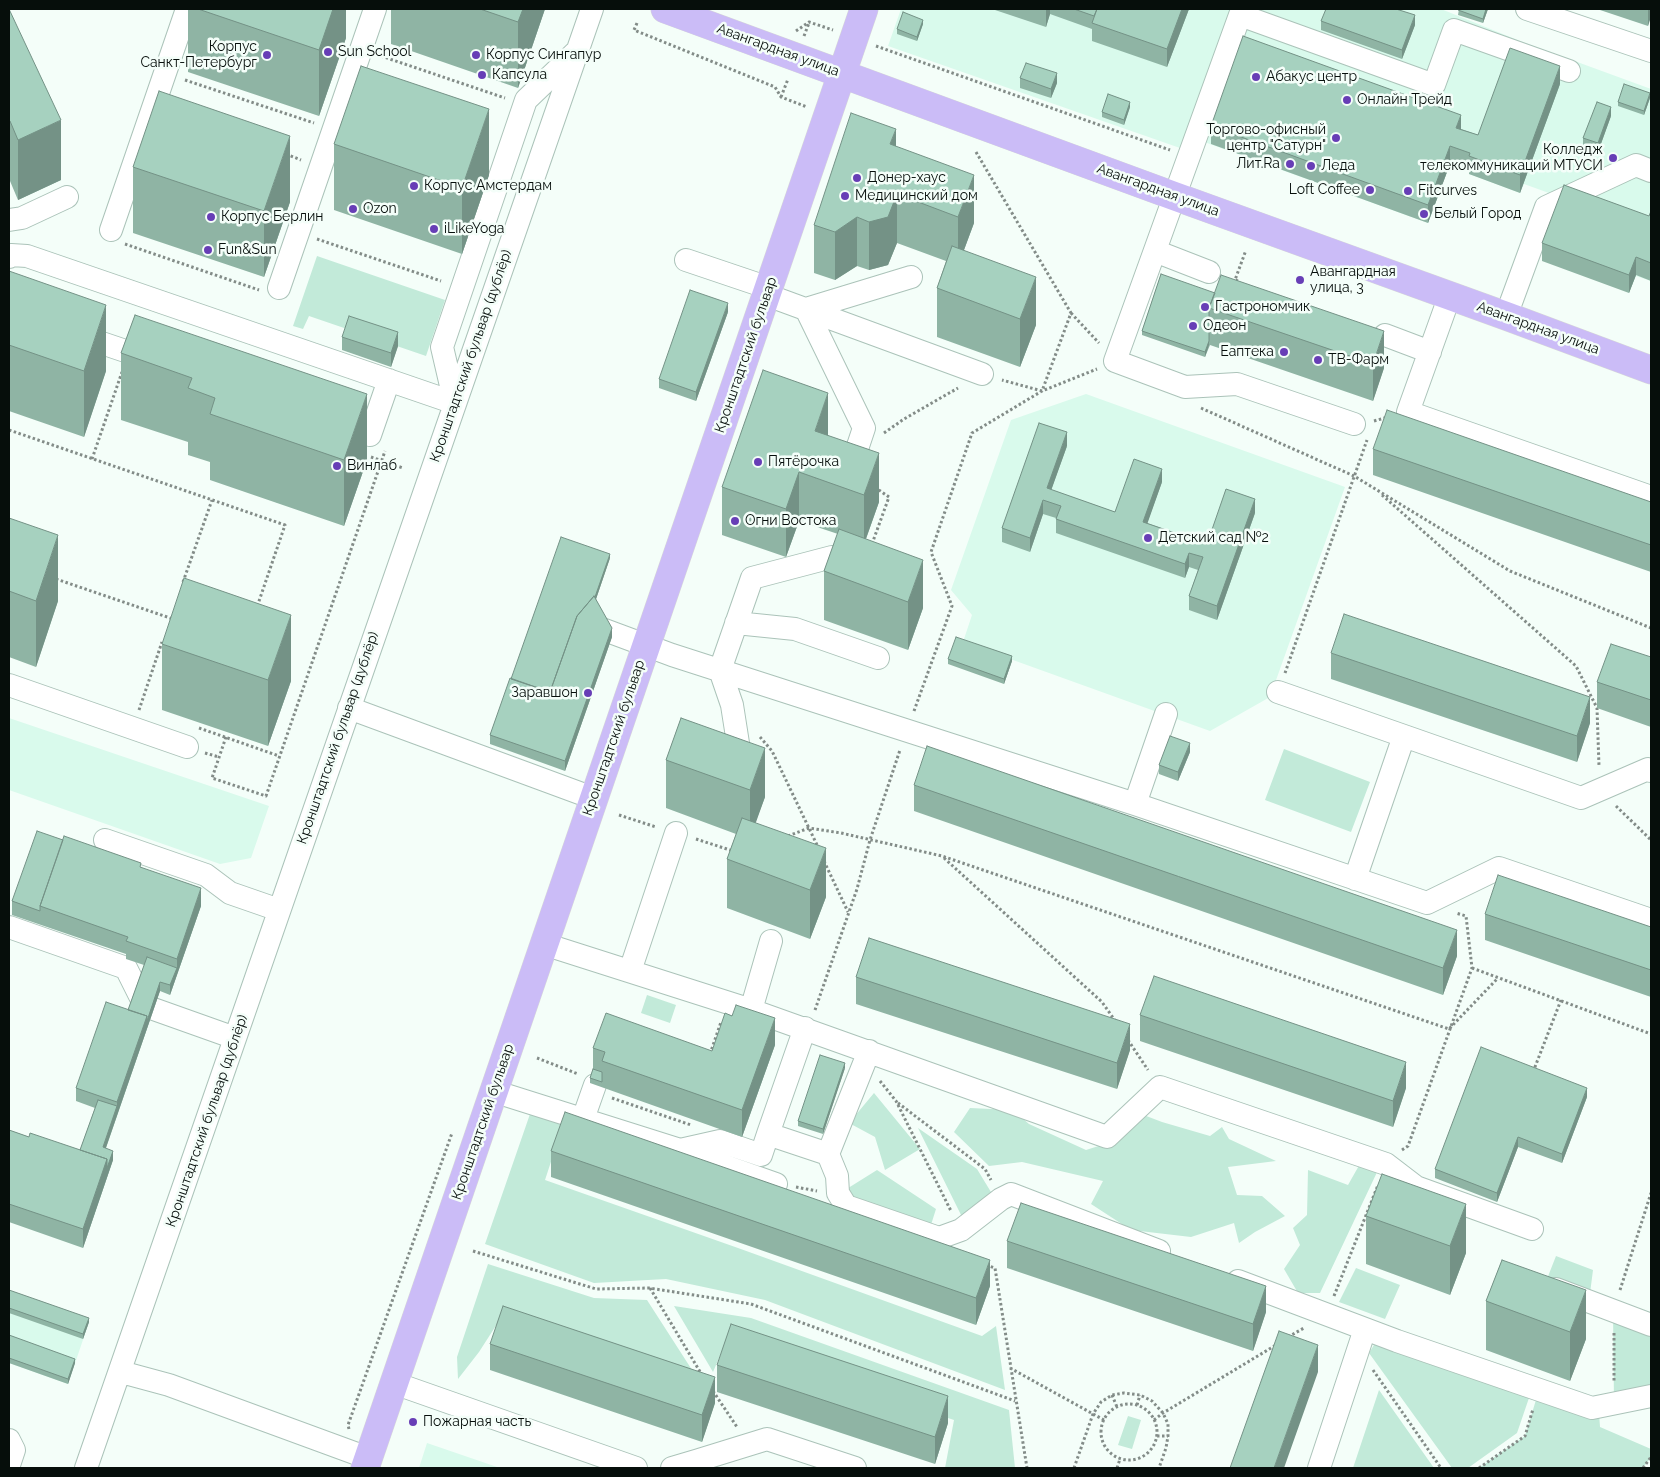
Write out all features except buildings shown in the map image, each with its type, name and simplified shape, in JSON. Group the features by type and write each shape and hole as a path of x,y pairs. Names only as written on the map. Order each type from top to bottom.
{"main road":[{"name":"Авангардная улица","path":"665,9 1651,370"},
{"name":"Кронштадтский бульвар","path":"367,1463 864,9"}],"street":[{"path":"111,230 187,9"},
{"path":"279,288 375,9"},
{"name":"Кронштадтский бульвар (дублёр)","path":"86,1468 121,1372 279,910 592,9"},
{"path":"1527,9 1651,51"},
{"path":"1364,431 1237,384 1185,387 1115,361 1240,15 1434,85 1454,30 1569,71"},
{"path":"455,403 442,347 526,100 578,50"},
{"path":"1506,316 1546,207 1636,165 1651,171"},
{"path":"9,220 22,218 67,197"},
{"path":"1155,252 1209,272"},
{"path":"9,257 11,255 27,256 455,403"},
{"path":"686,260 806,309 982,374"},
{"path":"806,309 911,277"},
{"path":"1450,296 1408,412 1651,497"},
{"path":"806,309 864,428 853,462"},
{"path":"57,328 126,362 174,368"},
{"path":"1384,334 1430,352"},
{"path":"320,418 370,435 389,380"},
{"path":"740,756 732,705 720,670 752,578 832,557"},
{"path":"736,623 795,629 878,658"},
{"path":"602,629 720,670 1135,804 1427,903 1499,868 1651,920"},
{"path":"9,685 188,747"},
{"path":"1278,692 1581,798 1648,769 1651,771"},
{"path":"349,708 593,798"},
{"path":"1135,804 1166,714"},
{"path":"1355,879 1404,736"},
{"path":"630,971 676,834"},
{"path":"105,840 206,875 230,893 279,910"},
{"path":"9,927 126,968 144,1006 235,1038"},
{"path":"751,1010 771,941"},
{"path":"544,944 751,1010 806,1029 867,1056 1107,1136 1160,1087 1386,1164 1416,1187 1532,1229"},
{"path":"680,1150 720,1141 761,1155 806,1029"},
{"path":"867,1056 828,1154 837,1176 838,1194 846,1206 939,1238 961,1230 1001,1199 1011,1194 1178,1258"},
{"path":"582,1119 593,1085"},
{"path":"494,1091 680,1150 776,1184"},
{"path":"768,1134 828,1154"},
{"path":"1215,1272 1326,1314 1362,1339 1539,1390 1592,1408 1651,1396"},
{"path":"1545,1284 1651,1325"},
{"path":"1318,1468 1362,1339"},
{"path":"121,1372 169,1385 367,1463"},
{"path":"394,1383 636,1468"},
{"path":"672,1468 700,1464 749,1444 767,1439 855,1468"},
{"path":"9,1440 14,1450 9,1465"}],"path":[{"path":"795,32 809,22 1178,152 1187,160"},
{"path":"637,23 634,30 775,87 781,97 828,116"},
{"path":"361,49 507,99"},
{"path":"165,73 333,130"},
{"path":"806,1029 857,889 870,840 952,606 931,552 972,433 1042,391 1115,361 1071,313 976,152"},
{"path":"283,154 321,166"},
{"path":"111,230 113,239 118,242 269,294 274,293 279,288"},
{"path":"298,232 444,282"},
{"path":"1244,283 1235,280 1246,250"},
{"path":"1042,391 1071,313"},
{"path":"114,369 126,362"},
{"path":"92,459 126,362"},
{"path":"870,550 889,497 853,462 904,419 982,374 1042,391"},
{"path":"1185,387 1193,405 1354,476 1510,571 1651,628"},
{"path":"1278,692 1354,476 1364,431 1374,421 1408,412"},
{"path":"9,430 286,525 254,616"},
{"path":"226,737 212,778 266,796 388,442"},
{"path":"362,454 403,468"},
{"path":"1374,488 1576,666 1597,708 1600,790 1651,840"},
{"path":"180,591 212,500"},
{"path":"49,576 180,621"},
{"path":"170,618 174,609"},
{"path":"133,728 164,637"},
{"path":"732,705 772,751 848,913"},
{"path":"619,816 734,851"},
{"path":"784,838 809,828 841,833 942,856 1449,1029"},
{"path":"942,856 1102,1002 1118,1025"},
{"path":"1286,1339 1326,1314 1386,1164 1408,1146 1472,968 1466,916 1427,903"},
{"path":"1472,968 1651,1034"},
{"path":"1449,1029 1498,978"},
{"path":"1532,1076 1561,1000"},
{"path":"707,1062 723,1016"},
{"path":"1123,1033 1160,1087"},
{"path":"867,1056 896,1101 961,1230"},
{"path":"537,1058 593,1085 693,1126"},
{"path":"896,1101 984,1169 1001,1199"},
{"path":"776,1184 838,1194"},
{"path":"1614,1404 1613,1310 1651,1193"},
{"path":"473,1251 596,1289 649,1288 752,1304 1015,1401"},
{"path":"979,1262 995,1268 1027,1468"},
{"path":"649,1288 706,1381"},
{"path":"1362,1339 1442,1468"},
{"path":"1154,1420 1278,1344"},
{"path":"1010,1368 1104,1420"},
{"path":"712,1389 749,1444"},
{"path":"1479,1468 1525,1436 1539,1390"},
{"path":"1074,1468 1093,1414 1101,1402 1112,1395 1124,1393 1140,1395 1152,1401 1163,1413 1168,1424 1168,1436 1159,1468"},
{"path":"1112,1395 1117,1407"},
{"path":"1137,1405 1140,1395"},
{"path":"1127,1404 1137,1405 1147,1411 1154,1420 1157,1436 1152,1447 1144,1456 1132,1460 1120,1459 1110,1453 1103,1443 1101,1431 1104,1420 1117,1407 1127,1404"},
{"path":"1157,1436 1168,1436"},
{"path":"1643,1468 1651,1457"},
{"path":"1117,1468 1120,1459"}],"shaded area":[{"path":"901,9 1441,9 1520,41 1651,89 1651,281 1636,276 1629,293 1560,197 1524,184 1520,193 1469,174 1470,171 1450,164 1428,223 1185,135 1180,148 888,46"},
{"path":"317,256 445,300 426,356 309,316 303,329 293,326"},
{"name":"Детский сад №2","path":"1086,394 1345,487 1270,697 1210,731 963,642 972,615 951,590 1011,420"},
{"path":"9,718 269,806 251,858 220,864 9,790"},
{"path":"1284,749 1370,782 1351,832 1265,800"},
{"path":"647,995 676,1005 670,1023 641,1013"},
{"path":"874,1093 920,1149 885,1170 875,1137 849,1123"},
{"path":"970,1108 1013,1110 1029,1124 1086,1150 1108,1143 1141,1114 1210,1136 1222,1127 1229,1139 1276,1161 1228,1167 1237,1195 1262,1196 1285,1216 1239,1243 1234,1223 1191,1237 1131,1230 1091,1204 1103,1181 1022,1162 989,1166 954,1132"},
{"path":"530,1114 563,1125 545,1180 982,1336 996,1326 1005,1390 765,1300 666,1279 594,1283 485,1244"},
{"path":"918,1128 977,1169 994,1197 963,1219"},
{"path":"1361,1162 1379,1168 1320,1293 1298,1293 1284,1269 1300,1245 1293,1228 1307,1215 1308,1170 1348,1185"},
{"path":"877,1170 936,1209 930,1228 856,1204 845,1190"},
{"path":"1556,1256 1593,1270 1589,1301 1545,1284"},
{"path":"488,1264 594,1298 647,1300 703,1387 497,1324 479,1352 458,1379 457,1357"},
{"path":"1356,1268 1400,1285 1385,1319 1339,1302"},
{"path":"9,1294 89,1322 68,1384 9,1363"},
{"path":"674,1306 751,1318 1009,1410 1015,1468 945,1468 954,1420 725,1344 713,1372"},
{"path":"1613,1309 1651,1325 1651,1396 1614,1404"},
{"path":"1377,1340 1530,1395 1517,1433 1468,1468 1452,1468 1369,1353"},
{"path":"1379,1390 1434,1468 1353,1468"},
{"path":"1539,1390 1599,1413 1600,1427 1651,1449 1651,1457 1643,1468 1479,1468 1525,1436"},
{"path":"1128,1416 1141,1420 1132,1449 1118,1445"},
{"path":"427,1443 500,1468 419,1468"}],"place":[{"name":"Sun School","path":"328,52"},
{"name":"Корпус Санкт-Петербург","path":"267,55"},
{"name":"Корпус Сингапур","path":"476,55"},
{"name":"Капсула","path":"482,75"},
{"name":"Абакус центр","path":"1256,77"},
{"name":"Онлайн Трейд","path":"1347,100"},
{"name":"Торгово-офисный центр \"Сатурн\"","path":"1336,138"},
{"name":"Колледж телекоммуникаций МТУСИ","path":"1613,158"},
{"name":"Лит.Ra","path":"1290,164"},
{"name":"Леда","path":"1311,166"},
{"name":"Донер-хаус","path":"857,178"},
{"name":"Корпус Амстердам","path":"414,186"},
{"name":"Loft Coffee","path":"1370,190"},
{"name":"Fitcurves","path":"1408,191"},
{"name":"Медицинский дом","path":"845,196"},
{"name":"Ozon","path":"353,209"},
{"name":"Белый Город","path":"1424,214"},
{"name":"Корпус Берлин","path":"211,217"},
{"name":"iLikeYoga","path":"434,229"},
{"name":"Fun&Sun","path":"208,250"},
{"name":"Авангардная улица, 3","path":"1300,280"},
{"name":"Гастрономчик","path":"1205,307"},
{"name":"Одеон","path":"1193,326"},
{"name":"Еаптека","path":"1284,352"},
{"name":"ТВ-Фарм","path":"1318,360"},
{"name":"Пятёрочка","path":"758,462"},
{"name":"Винлаб","path":"337,466"},
{"name":"Огни Востока","path":"735,521"},
{"name":"Детский сад №2","path":"1148,538"},
{"name":"Заравшон","path":"588,693"},
{"name":"Пожарная часть","path":"413,1422"}]}
